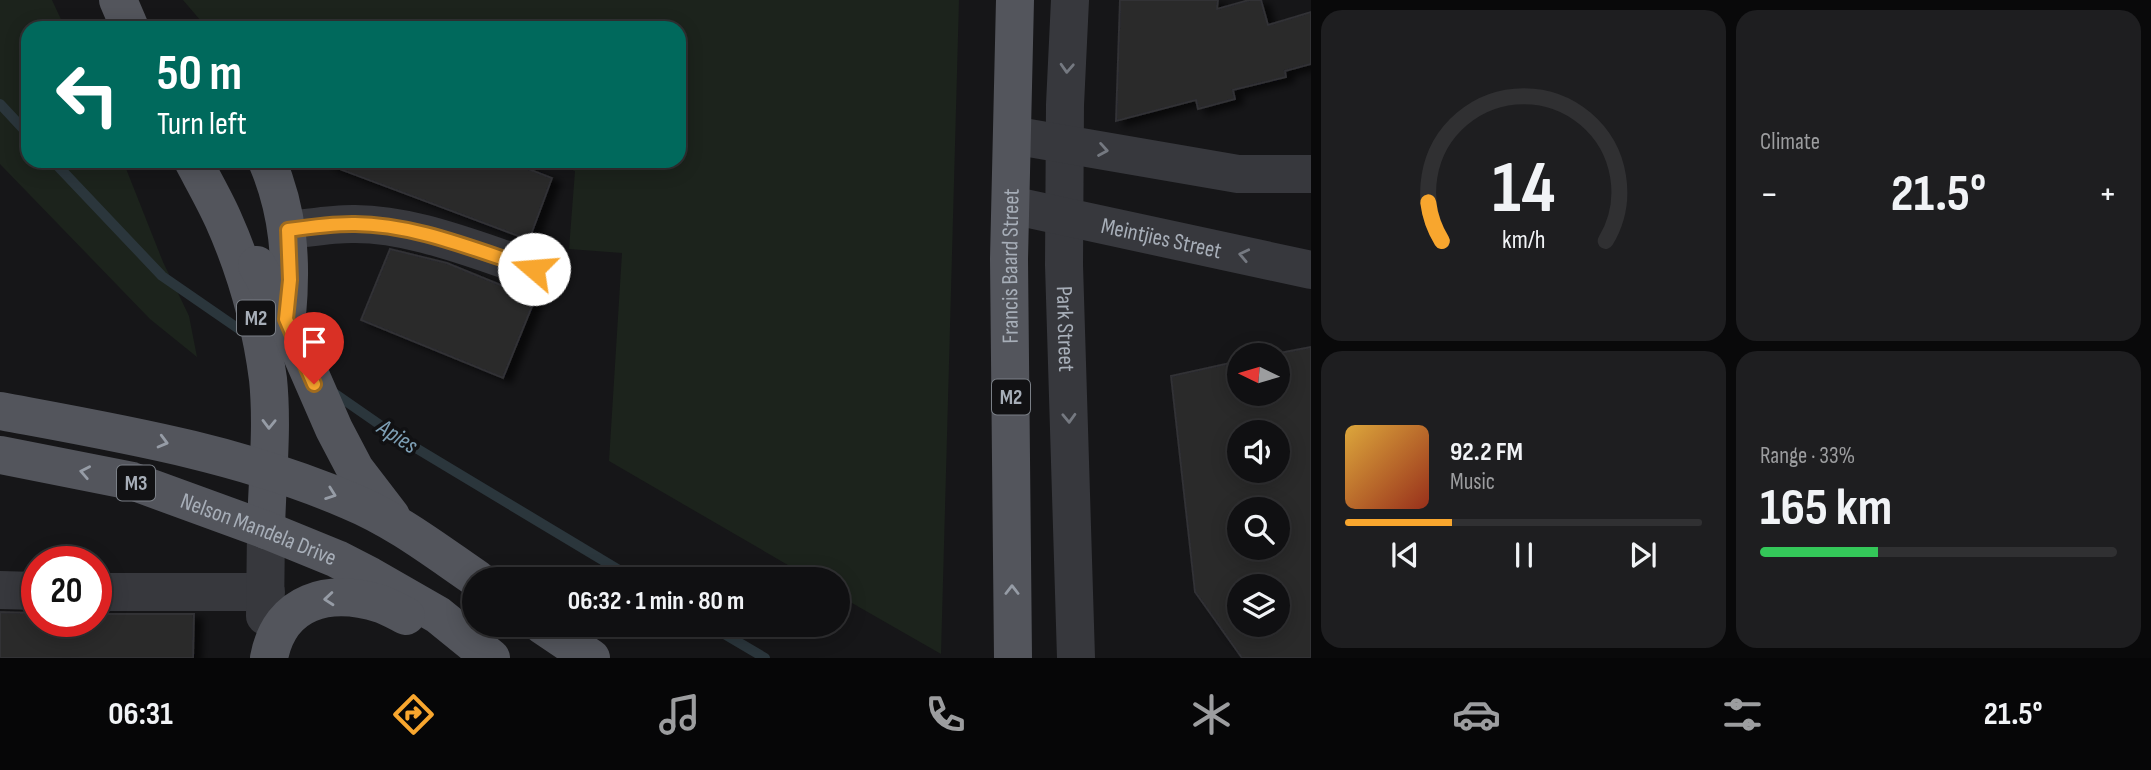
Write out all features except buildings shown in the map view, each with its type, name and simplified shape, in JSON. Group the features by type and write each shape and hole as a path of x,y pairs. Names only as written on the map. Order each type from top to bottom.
{"main road":[{"path":"118,0 127,21"},
{"name":"Francis Baard Street","path":"1012,655 1009,259 1015,0"},
{"name":"M2","path":"197,168 223,219 257,321 268,379 270,420 266,530"},
{"path":"270,168 288,230 291,329"},
{"path":"223,219 262,272 355,469 399,526"},
{"name":"M3","path":"0,411 144,437 267,470 352,501 399,526 462,569"},
{"name":"Nelson Mandela Drive","path":"0,455 132,481 337,559 438,615 487,655"},
{"path":"267,658 281,625 293,611 315,600 333,597 382,604 487,655"},
{"path":"560,637 591,658"}],"street":[{"name":"Park Street","path":"1070,0 1064,144 1064,265 1076,658"},
{"path":"1012,135 1238,174 1311,174"},
{"name":"Meintjies Street","path":"1012,205 1311,270"},
{"path":"288,230 353,224 389,227 445,240 534,269"},
{"path":"266,530 267,658"},
{"path":"0,590 21,591"},
{"path":"112,592 266,592"}],"shaded area":[{"path":"0,0 52,0 62,21 21,21 21,168 126,168 163,262 189,316 197,357 150,319 0,164"},
{"path":"183,0 959,0 941,654 850,602 850,567 791,567 609,461 622,253 569,249 575,171 568,168 686,168 686,21 201,21"}],"waterway":[{"name":"Apies","path":"0,104 21,126"},
{"name":"Apies","path":"60,168 162,276 249,336"},
{"name":"Apies","path":"334,393 396,436 614,567"},
{"name":"Apies","path":"729,637 765,658"}],"route":[{"path":"314,384 286,319 290,280 288,230 353,224 389,227 445,240 534,269"}]}
